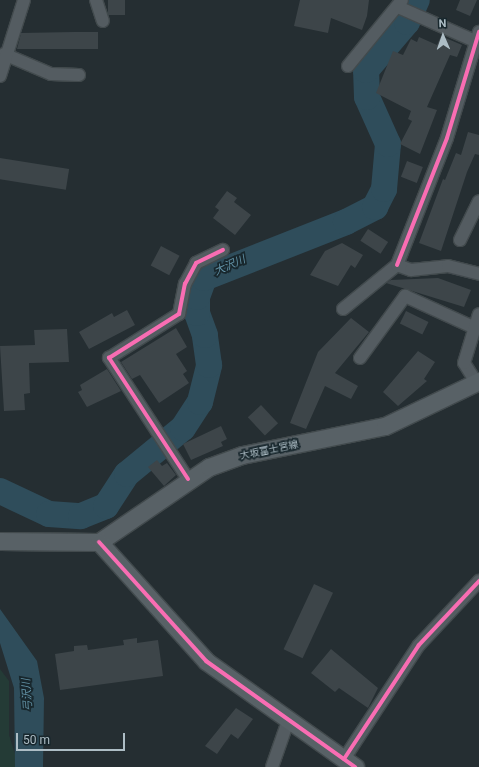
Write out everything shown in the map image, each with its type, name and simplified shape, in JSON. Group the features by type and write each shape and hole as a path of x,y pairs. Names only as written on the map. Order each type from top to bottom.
{"main road":[{"name":"大坂富士宮線","path":"99,542 188,479 242,455 385,426 478,381"},
{"path":"0,541 99,542 184,641 288,721 349,763"}],"street":[{"path":"0,76 4,54 24,0"},
{"path":"96,0 103,21"},
{"path":"343,309 397,265 447,138 477,37 420,17 401,6 348,66"},
{"path":"4,54 51,74 79,75"},
{"path":"460,240 478,208"},
{"path":"188,479 109,358 179,314 185,284 196,262 223,250"},
{"path":"397,265 411,270 448,266 479,274"},
{"path":"360,358 405,296 475,328"},
{"path":"478,381 464,363 479,314"},
{"path":"349,763 419,645 479,581"},
{"path":"272,767 288,721"}],"green space":[{"path":"0,669 9,681 9,735 19,767 0,767"}],"water":[{"name":"弓沢川","path":"0,609 37,661 44,698 43,767 15,767 14,688 0,643"}],"building":[{"path":"108,0 125,0 125,15 108,15"},
{"path":"300,0 369,0 367,16 362,30 331,18 328,33 294,26"},
{"path":"460,0 477,0 470,16 456,10"},
{"path":"98,32 98,49 17,49 21,33"},
{"path":"441,36 462,45 457,57 450,55 427,107 437,110 420,154 400,144 412,121 408,119 411,111 376,93 393,51 403,55 411,39 417,42 419,37 437,45"},
{"path":"468,132 479,135 479,155 475,154 467,172 441,251 419,243 443,179 445,180 456,153 461,155"},
{"path":"0,158 69,169 66,190 0,179"},
{"path":"407,161 423,167 417,183 401,177"},
{"path":"227,191 237,198 234,202 251,215 235,235 213,218 219,210 215,207"},
{"path":"368,229 388,242 381,254 360,241"},
{"path":"342,243 363,255 355,268 351,265 338,286 310,275 325,251"},
{"path":"161,246 180,256 169,275 151,265"},
{"path":"438,278 471,290 464,307 386,283 391,280"},
{"path":"127,310 135,325 89,349 79,332 112,313 114,317"},
{"path":"406,311 428,322 422,335 400,324"},
{"path":"351,318 369,332 335,373 358,386 351,399 325,386 306,429 290,423 318,352"},
{"path":"176,328 187,347 176,354 187,371 183,374 189,383 159,403 140,375 132,379 121,362"},
{"path":"67,329 69,362 29,363 30,393 24,394 25,410 4,411 0,346 35,345 34,330"},
{"path":"418,351 435,362 424,379 427,381 398,406 383,392"},
{"path":"107,369 121,391 87,407 78,392 82,390 80,385"},
{"path":"261,405 278,423 265,436 248,417"},
{"path":"221,426 227,439 221,442 223,446 191,460 183,444"},
{"path":"157,460 162,466 167,463 176,475 164,486 148,467"},
{"path":"314,584 333,593 303,658 284,649"},
{"path":"137,638 137,643 158,640 163,676 60,690 55,654 74,651 74,646 87,645 88,650 124,645 123,640"},
{"path":"331,649 378,688 368,708 339,688 335,692 311,673"},
{"path":"236,708 253,719 238,739 231,734 217,754 205,746"}],"waterway":[{"name":"大沢川","path":"0,491 49,514 81,516 106,506 127,474 183,428 200,402 209,365 205,335 197,313 197,297 204,278 346,222 375,207 384,189 388,144 367,97 366,70 407,22 417,0"}],"cycle path":[{"path":"397,265 447,138 479,32"},
{"path":"188,479 109,358 179,314 185,284 196,263 223,250"},
{"path":"99,542 206,661 355,767"},
{"path":"344,759 419,645 479,581"}]}
